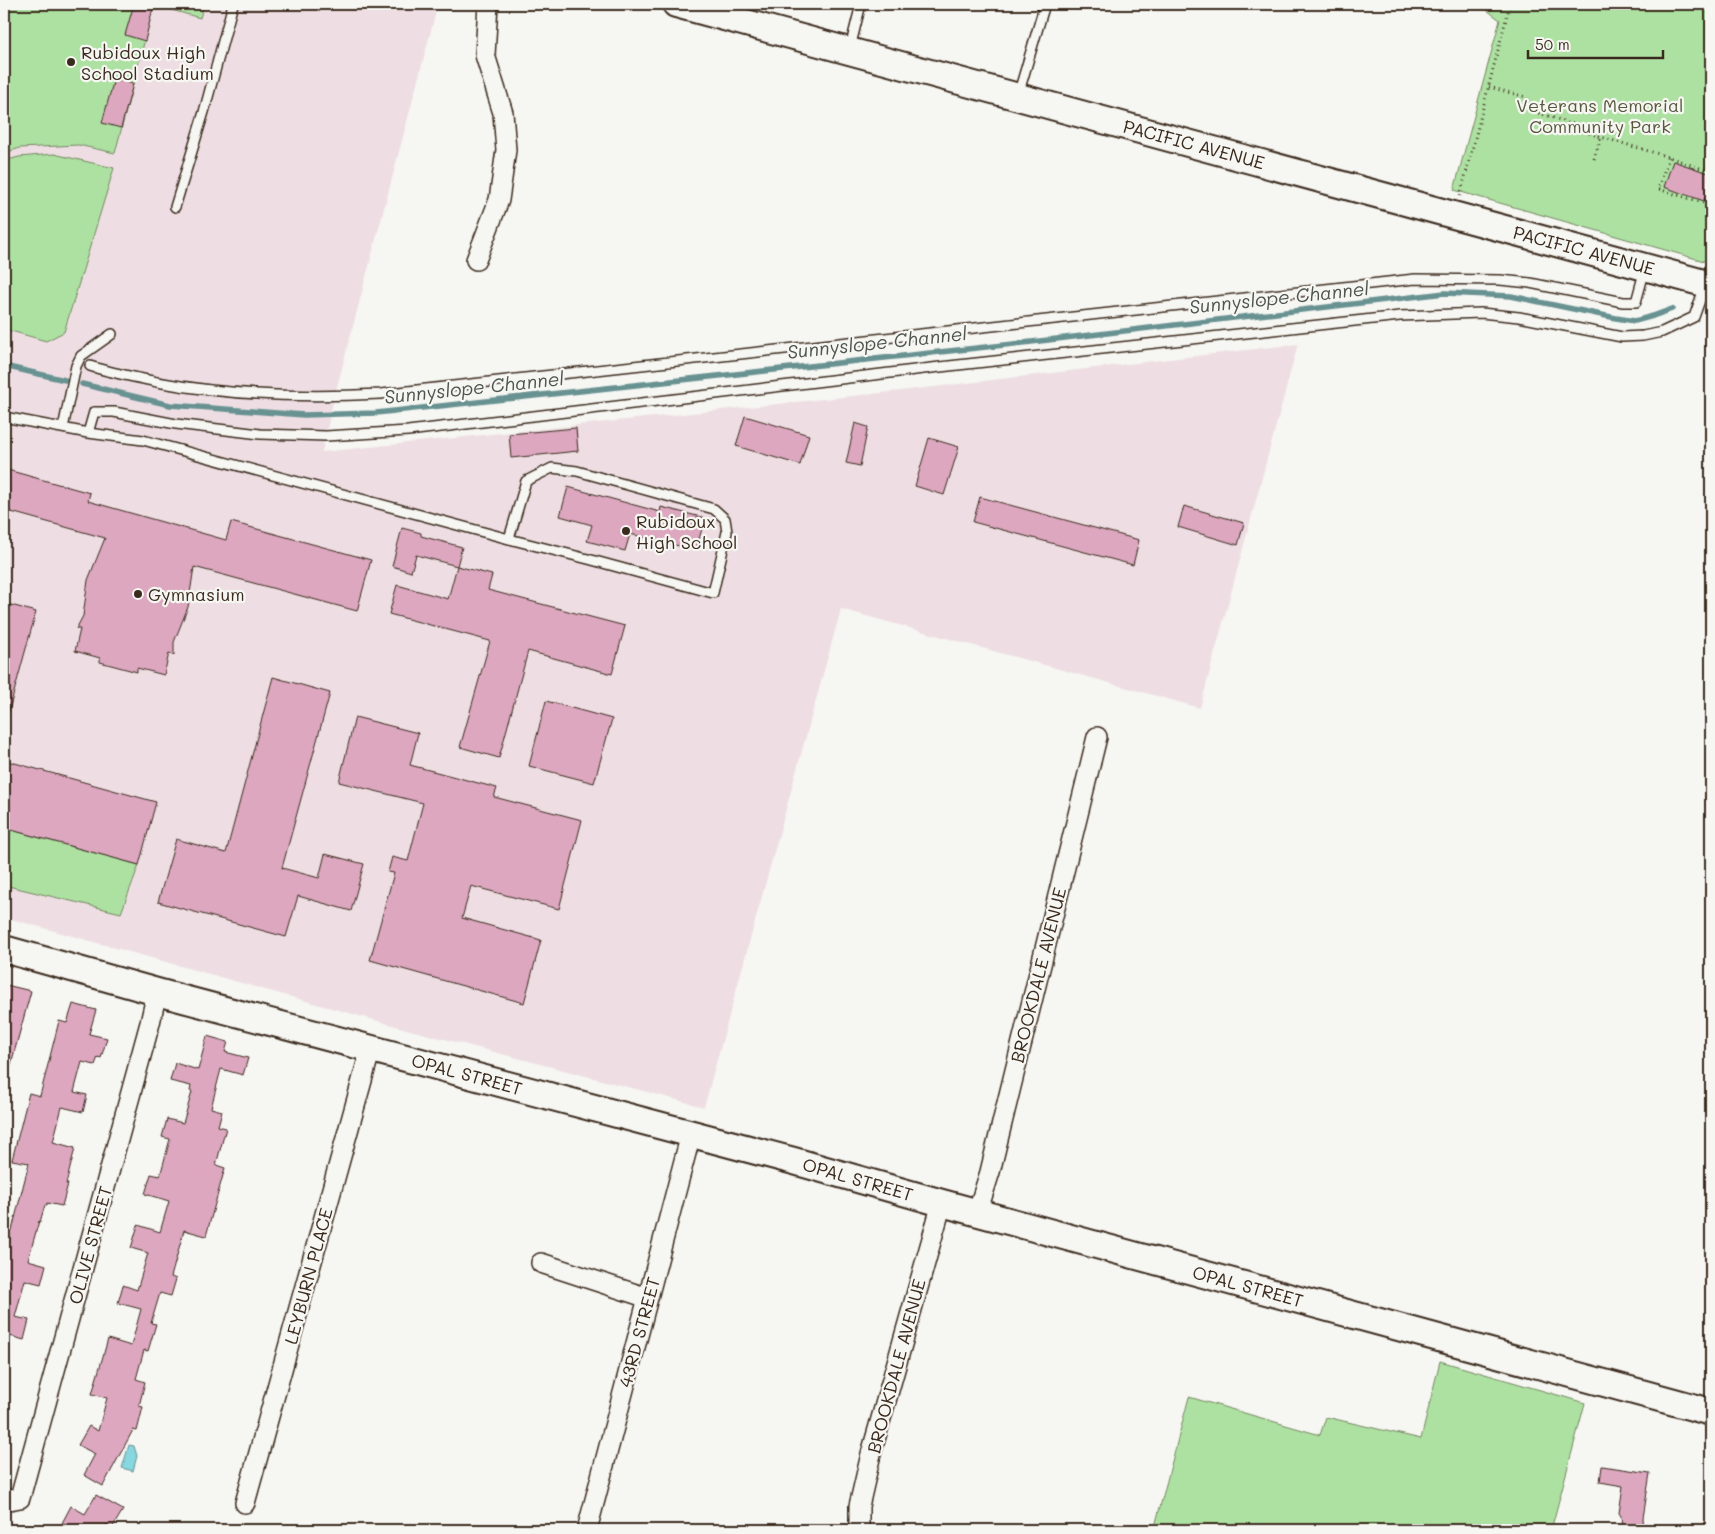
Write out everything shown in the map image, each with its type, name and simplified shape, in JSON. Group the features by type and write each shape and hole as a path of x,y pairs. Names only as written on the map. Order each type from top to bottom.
{"street":[{"path":"476,260 499,200 506,150 502,113 485,55 488,4"},
{"name":"PACIFIC AVENUE","path":"676,4 730,11 849,50 1709,284"},
{"name":"BROOKDALE AVENUE","path":"977,1213 990,1172 1097,737"},
{"name":"OPAL STREET","path":"4,949 157,992 794,1161 977,1213 1711,1412"},
{"name":"OLIVE STREET","path":"12,1500 150,1024 157,992"},
{"name":"LEYBURN PLACE","path":"245,1503 371,1048"},
{"name":"43RD STREET","path":"587,1530 691,1134"},
{"name":"BROOKDALE AVENUE","path":"859,1530 859,1506 871,1454 942,1203"},
{"path":"541,1263 648,1298"}],"lane":[{"path":"175,207 204,112 233,4"},
{"path":"849,50 861,4"},
{"path":"1018,96 1045,4"},
{"path":"90,366 110,373 194,389 267,396 326,397 381,394 1416,279 1500,280 1530,283 1623,302 1636,302 1646,267"},
{"path":"88,433 94,412 114,412 176,424 260,434 326,436 408,431 940,367 1400,316 1481,314 1519,317 1622,338 1662,332 1694,317 1709,284"},
{"path":"63,428 76,366 81,356 112,334"},
{"path":"4,417 88,433 143,440 509,539 588,558 713,593 728,532 724,519 714,509 577,471 552,468 526,481 509,539"}],"path":[{"path":"1458,202 1510,4"},
{"path":"1489,87 1526,97 1530,108 1535,112 1573,124 1591,134 1669,157 1711,172"},
{"path":"1594,159 1601,137"},
{"path":"1669,157 1658,189 1704,203 1711,183"}],"shaded area":[{"name":"Rubidoux High School","path":"4,4 438,4 333,402 322,452 900,391 1298,344 1200,708 841,609 704,1107 410,1030 4,917"}],"green space":[{"name":"Rubidoux High School Stadium","path":"4,4 204,4 200,18 154,5 115,153 78,145 20,148 4,153"},
{"name":"Veterans Memorial Community Park","path":"1479,4 1711,4 1711,263 1454,190 1500,20"},
{"path":"54,154 114,168 64,332 46,341 4,329 4,161 19,157"},
{"path":"11,830 139,865 121,913 4,885 4,859"},
{"path":"1440,1361 1585,1403 1551,1530 1154,1530 1189,1397 1320,1435 1326,1417 1421,1439"}],"water":[{"path":"129,1445 134,1446 137,1456 133,1471 122,1468"}],"building":[{"path":"134,4 154,4 145,41 125,35"},
{"path":"114,79 133,84 121,128 102,123"},
{"path":"1673,161 1711,174 1704,201 1664,187"},
{"path":"745,416 809,435 800,465 736,446"},
{"path":"855,423 868,427 860,466 846,463"},
{"path":"576,428 578,451 511,458 509,434"},
{"path":"929,438 959,447 944,495 915,486"},
{"path":"4,469 90,493 88,501 226,540 231,522 371,560 357,611 194,567 188,607 174,642 174,655 169,653 164,675 137,668 137,672 100,662 100,658 75,651 80,629 76,629 83,616 88,580 105,538 4,510"},
{"path":"568,487 660,512 661,507 705,518 696,550 630,534 625,551 587,541 592,525 560,516"},
{"path":"980,497 1139,540 1133,565 973,522"},
{"path":"1184,506 1244,523 1238,545 1178,527"},
{"path":"402,528 421,533 421,536 462,547 457,566 416,555 411,572 392,566"},
{"path":"457,566 492,575 488,590 625,626 612,674 528,651 499,758 460,747 490,641 389,614 397,585 448,599"},
{"path":"4,603 36,612 8,714 4,713"},
{"path":"273,677 330,693 282,868 319,878 325,854 364,864 351,911 298,896 286,937 158,902 176,839 226,853"},
{"path":"546,701 612,719 594,783 529,766"},
{"path":"355,717 418,733 410,765 497,788 494,797 582,820 559,909 471,886 462,918 541,940 524,1003 370,960 394,873 388,872 392,857 408,861 423,803 339,782"},
{"path":"4,760 156,802 139,865 4,828"},
{"path":"6,985 31,991 8,1075 4,1075 4,994"},
{"path":"73,1004 96,1010 89,1034 107,1038 101,1058 98,1057 95,1065 82,1062 74,1092 87,1095 83,1112 62,1107 53,1142 75,1148 66,1184 68,1184 62,1206 47,1203 45,1205 28,1260 46,1265 41,1284 25,1280 15,1317 29,1320 24,1340 10,1336 8,1341 4,1341 4,1252 10,1229 12,1230 29,1163 12,1160 29,1093 40,1096 59,1021 67,1023"},
{"path":"207,1036 228,1042 225,1052 248,1058 243,1075 221,1069 211,1108 222,1111 218,1126 226,1128 216,1165 225,1168 206,1236 184,1230 171,1277 176,1279 171,1296 160,1293 151,1323 156,1324 148,1351 144,1350 136,1379 145,1382 139,1406 143,1407 137,1431 133,1430 103,1486 84,1475 95,1454 78,1445 89,1426 98,1431 107,1398 92,1394 108,1339 131,1346 141,1309 118,1303 123,1285 137,1290 148,1253 131,1248 138,1225 160,1232 169,1201 145,1194 151,1174 160,1176 170,1139 162,1137 167,1119 183,1123 192,1092 190,1091 191,1086 170,1081 175,1063 198,1070"},
{"path":"1602,1466 1650,1473 1643,1518 1644,1530 1622,1530 1619,1513 1623,1486 1600,1482"},
{"path":"96,1495 123,1510 112,1528 106,1524 102,1530 76,1530 62,1523 71,1506 85,1514"}],"waterway":[{"name":"Sunnyslope Channel","path":"82,384 170,405 304,415 376,413 1023,343 1445,293 1511,296 1635,321 1672,309"},
{"name":"Sunnyslope Channel","path":"4,366 65,380"}],"place":[{"name":"Rubidoux High School Stadium","path":"71,62"},
{"name":"Rubidoux High School","path":"626,531"},
{"name":"Gymnasium","path":"138,594"}]}
